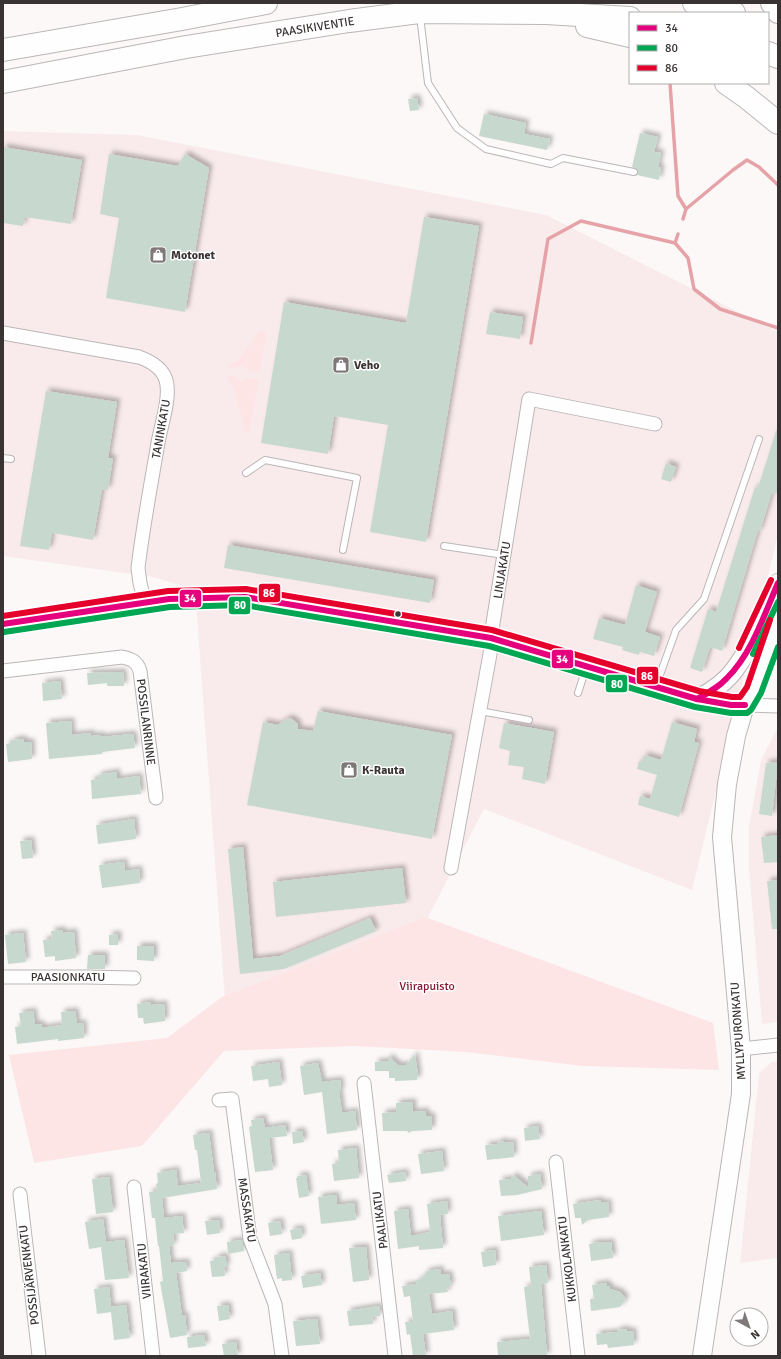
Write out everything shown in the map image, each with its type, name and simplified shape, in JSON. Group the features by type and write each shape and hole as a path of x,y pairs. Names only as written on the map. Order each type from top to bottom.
{"highway":[{"path":"3,50 266,3"},
{"path":"696,3 730,12"},
{"path":"772,3 778,12"},
{"name":"PAASIKIVENTIE","path":"3,82 186,47 349,21 419,12 546,13 629,18"},
{"path":"546,13 573,22 629,36"},
{"path":"727,84 778,123"}],"main road":[{"path":"697,699 709,693 735,670 760,624 778,583"},
{"name":"MYLLYPURONKATU","path":"745,705 742,687 778,592"},
{"path":"3,624 169,599 245,597 491,638 697,699 731,705 745,705"},
{"name":"MYLLYPURONKATU","path":"702,1356 739,1115 742,1075 722,837 727,784 736,736 745,705 754,690 778,623"}],"street":[{"name":"TANINKATU","path":"3,333 139,356 155,365 166,379 166,401 138,568 145,603"},
{"name":"LINJAKATU","path":"451,868 490,654 491,638 529,399 655,424"},
{"name":"POSSILANRINNE","path":"3,671 122,657 134,660 140,671 156,798"},
{"path":"745,705 778,706"},
{"name":"PAASIONKATU","path":"3,977 86,976 134,978"},
{"path":"741,1049 778,1045"},
{"name":"PAALIKATU","path":"364,1083 396,1356"},
{"name":"MASSAKATU","path":"219,1100 232,1099 250,1239 275,1304 282,1356"},
{"name":"KUKKOLANKATU","path":"556,1162 578,1356"},
{"name":"VIIRAKATU","path":"134,1187 153,1356"},
{"name":"POSSIJÄRVENKATU","path":"20,1194 39,1356"}],"lane":[{"path":"419,12 428,84 457,128 486,149 551,164 563,158 634,172"},
{"path":"656,687 676,630 704,599 759,439"},
{"path":"3,458 11,459"},
{"path":"246,473 265,460 357,478 343,550"},
{"path":"444,546 504,555"},
{"path":"578,692 587,666"},
{"path":"480,711 529,720"}],"shaded area":[{"path":"3,131 137,135 546,215 778,332 778,535 692,890 484,809 427,919 225,999 195,590 153,577 3,556"},
{"path":"778,727 778,1022 762,1024 749,868 749,826 761,760"},
{"path":"778,1061 778,1258 740,1263 759,1073 772,1062"}],"green space":[{"path":"259,332 265,332 266,335 260,372 248,371 241,366 236,369 228,368 229,365 237,361"},
{"path":"227,375 234,376 241,381 247,378 259,380 249,434 245,431 233,386 228,380"},
{"name":"Viirapuisto","path":"425,917 713,1023 719,1070 583,1066 466,1052 354,1046 224,1051 142,1146 34,1163 9,1055 167,1038 222,997"}],"building":[{"path":"417,98 419,110 410,111 408,99"},
{"path":"484,114 526,123 524,134 550,139 547,150 479,136"},
{"path":"640,133 658,137 654,152 661,153 658,167 661,168 659,180 637,175 637,169 632,167"},
{"path":"3,147 82,160 71,224 25,217 23,226 3,223"},
{"path":"109,154 178,166 185,154 209,168 185,312 106,298 119,218 100,214"},
{"path":"424,217 479,226 426,542 370,532 388,425 334,416 328,454 261,443 284,302 406,323"},
{"path":"490,312 523,317 520,339 486,334"},
{"path":"46,391 117,402 108,458 113,458 108,490 102,489 93,540 52,533 49,550 20,546"},
{"path":"776,431 778,431 778,489 776,494 772,492 760,531 758,530 722,651 710,647 702,672 690,668 708,609 716,612 755,487 758,488"},
{"path":"666,463 676,467 671,482 661,479"},
{"path":"228,545 434,580 430,603 224,568"},
{"path":"636,585 657,592 645,632 660,637 654,656 640,652 639,655 622,650 623,647 593,639 599,618 625,625"},
{"path":"123,672 124,686 107,686 107,683 88,685 87,673"},
{"path":"60,681 62,699 43,701 42,683"},
{"name":"K-Rauta","path":"318,711 452,735 432,839 247,805 263,722 278,725 288,718 292,719 298,724 298,729 313,731"},
{"path":"71,721 72,735 91,733 91,736 101,735 101,737 133,734 135,748 102,752 102,754 49,759 46,723"},
{"path":"672,722 697,729 694,742 699,743 679,817 638,805 640,796 650,799 657,775 637,769 639,761 642,762 644,755 661,760"},
{"path":"504,723 554,732 545,784 522,779 524,767 508,765 510,751 499,748"},
{"path":"23,739 24,742 31,742 32,759 8,762 6,744 12,743 12,740"},
{"path":"778,762 772,816 759,814 766,763"},
{"path":"117,772 117,779 139,776 141,794 92,799 91,780 98,779 98,775"},
{"path":"134,819 136,839 98,844 96,825"},
{"path":"778,835 778,862 764,863 761,837"},
{"path":"31,840 33,858 22,859 20,841"},
{"path":"243,847 253,959 280,956 370,918 376,931 284,969 240,974 228,849"},
{"path":"124,862 125,871 139,869 140,883 102,888 99,865"},
{"path":"402,868 406,903 276,917 273,882"},
{"path":"778,880 778,929 772,929 767,881"},
{"path":"62,930 63,933 74,932 76,958 55,961 55,956 45,957 43,940 52,939 51,931"},
{"path":"23,933 26,962 8,964 5,935"},
{"path":"118,934 118,945 109,945 109,935"},
{"path":"137,946 154,946 154,961 137,960"},
{"path":"88,955 105,955 105,969 87,969"},
{"path":"151,1002 151,1005 164,1004 165,1021 144,1024 143,1018 138,1018 137,1004"},
{"path":"33,1011 35,1024 41,1024 42,1028 62,1025 61,1012 75,1011 77,1024 83,1023 84,1038 58,1041 58,1039 17,1044 15,1027 21,1026 19,1013"},
{"path":"415,1054 418,1075 417,1080 395,1081 395,1078 389,1078 389,1071 375,1071 375,1062 388,1061 388,1056 398,1065 406,1065"},
{"path":"279,1062 282,1085 269,1087 268,1079 253,1081 251,1066"},
{"path":"318,1063 322,1082 340,1080 341,1091 339,1091 342,1113 355,1111 357,1130 327,1134 322,1092 304,1095 300,1066"},
{"path":"413,1102 413,1112 426,1111 426,1116 432,1116 432,1130 412,1131 409,1133 407,1131 383,1131 382,1113 396,1112 396,1103"},
{"path":"263,1118 265,1128 285,1125 287,1136 269,1138 273,1170 255,1172 249,1127 252,1126 251,1120"},
{"path":"538,1126 540,1139 525,1141 524,1128"},
{"path":"302,1131 304,1142 293,1144 292,1132"},
{"path":"209,1133 217,1189 162,1198 164,1218 182,1216 184,1233 173,1234 174,1245 169,1246 171,1263 186,1262 187,1271 176,1273 182,1316 185,1315 187,1335 170,1338 160,1282 163,1281 155,1218 152,1218 149,1192 157,1191 157,1173 176,1170 178,1186 201,1183 197,1150 195,1150 193,1135"},
{"path":"503,1141 505,1143 513,1142 514,1157 487,1160 485,1145 497,1144 498,1142"},
{"path":"356,1148 359,1178 334,1181 332,1164 339,1163 338,1150"},
{"path":"442,1151 444,1171 421,1174 418,1154"},
{"path":"405,1172 406,1181 389,1183 387,1175"},
{"path":"540,1174 542,1189 517,1195 501,1196 499,1180 511,1179 513,1175 528,1187 528,1176"},
{"path":"306,1175 309,1196 299,1198 296,1178 298,1178 297,1176"},
{"path":"109,1177 113,1212 96,1214 92,1179"},
{"path":"336,1195 337,1205 354,1203 356,1220 321,1224 318,1197"},
{"path":"600,1200 601,1203 608,1202 609,1217 588,1220 582,1225 581,1218 575,1218 573,1204"},
{"path":"447,1201 448,1214 440,1215 443,1248 419,1250 419,1246 398,1249 394,1211 408,1209 411,1236 430,1232 427,1204"},
{"path":"541,1211 544,1235 501,1241 498,1216"},
{"path":"103,1219 106,1242 124,1240 129,1278 105,1280 101,1247 89,1249 85,1222"},
{"path":"219,1220 220,1233 207,1235 205,1221"},
{"path":"280,1221 282,1234 270,1236 268,1223"},
{"path":"301,1228 302,1238 292,1240 290,1230"},
{"path":"242,1240 244,1251 228,1254 227,1242"},
{"path":"611,1242 613,1258 591,1261 589,1244"},
{"path":"366,1247 369,1280 353,1282 349,1248"},
{"path":"495,1250 496,1265 483,1267 481,1252"},
{"path":"289,1253 292,1280 282,1281 282,1278 277,1279 274,1255"},
{"path":"225,1256 227,1266 224,1267 225,1276 212,1277 210,1261 216,1260 216,1257"},
{"path":"546,1265 548,1283 541,1284 547,1356 498,1356 497,1342 530,1339 524,1287 531,1286 529,1267"},
{"path":"440,1269 441,1275 449,1274 451,1286 447,1287 448,1292 429,1294 432,1314 452,1311 454,1330 423,1334 426,1356 413,1356 410,1334 407,1335 405,1322 413,1322 410,1296 404,1297 402,1286 417,1284 416,1280 420,1280 427,1271"},
{"path":"320,1273 322,1285 303,1288 301,1276"},
{"path":"607,1283 607,1286 610,1286 610,1289 620,1292 626,1299 620,1307 591,1311 590,1299 594,1299 592,1285"},
{"path":"109,1287 111,1307 126,1305 130,1338 114,1340 111,1312 97,1314 94,1289"},
{"path":"228,1305 230,1319 219,1321 217,1306"},
{"path":"379,1306 380,1316 372,1317 373,1324 349,1326 347,1311"},
{"path":"317,1319 320,1344 296,1346 293,1321"},
{"path":"626,1329 627,1331 633,1331 634,1345 608,1348 607,1344 597,1345 596,1334 617,1332 617,1330"},
{"path":"204,1335 206,1346 188,1348 187,1337"},
{"path":"236,1342 238,1356 224,1356 222,1344"}],"waterway":[{"path":"670,84 678,196 686,209"},
{"path":"683,219 686,209 747,160 759,167 778,185"},
{"path":"531,343 548,239 581,221 675,243 688,258 694,289 720,309 778,328"},
{"path":"675,243 678,234"}],"transit line":[{"name":"86","path":"739,648 771,580"},
{"name":"34","path":"697,699 713,690 724,681 744,657 757,633 778,583"},
{"name":"86","path":"3,616 168,591 246,589 492,630 699,691 732,697 740,697 747,687 770,620"},
{"name":"34","path":"3,624 169,599 245,597 491,638 697,699 731,705 745,705"},
{"name":"80","path":"753,654 778,602"},
{"name":"80","path":"4,632 170,607 244,605 489,646 695,707 731,713 747,713 751,710 761,693 778,647"}],"place":[{"name":"Motonet","path":"158,255"},
{"name":"Veho","path":"341,365"},
{"name":"K-Rauta","path":"349,770"}]}
